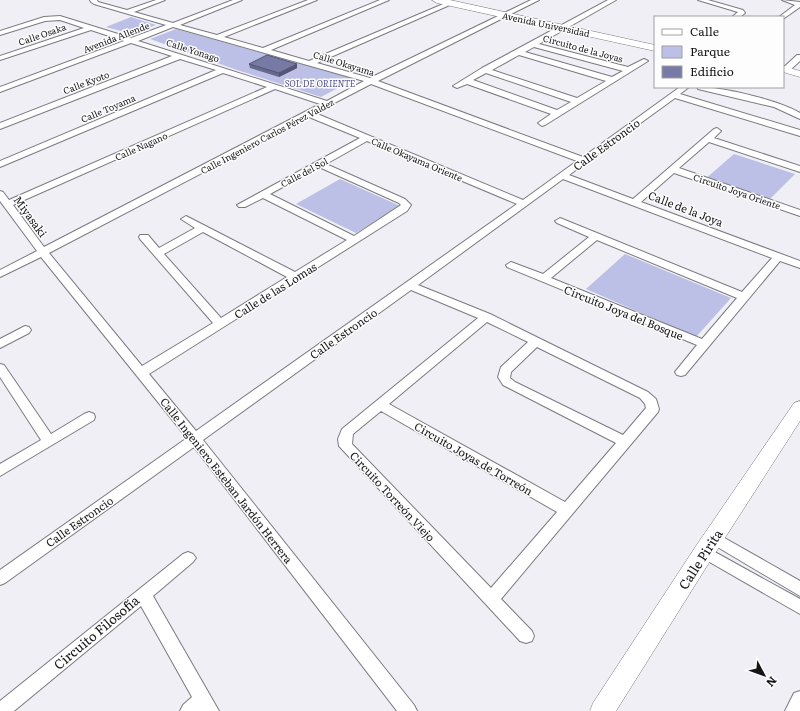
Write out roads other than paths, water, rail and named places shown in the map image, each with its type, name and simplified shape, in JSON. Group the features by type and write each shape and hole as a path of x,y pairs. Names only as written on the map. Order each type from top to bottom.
{"main road":[{"name":"Avenida Universidad","path":"437,0 654,48"},
{"name":"Avenida Universidad","path":"469,0 654,41"},
{"path":"784,72 800,74"},
{"path":"784,72 800,82"},
{"name":"Calle Pirita","path":"602,711 800,407"}],"street":[{"path":"127,12 162,0"},
{"name":"Avenida Allende","path":"0,90 239,0"},
{"path":"218,37 314,0"},
{"path":"265,50 386,0"},
{"name":"Calle Ingeniero Carlos Pérez Valdez","path":"0,274 371,81 536,0"},
{"name":"Circuito de la Joyas","path":"457,86 613,0"},
{"path":"701,0 741,11 742,13 737,16"},
{"path":"785,0 800,4"},
{"name":"Calle Okayama","path":"94,1 127,12 371,81 584,160"},
{"path":"311,63 450,3"},
{"path":"783,16 800,4"},
{"name":"Calle Yonago","path":"0,33 51,18 60,18 328,104"},
{"name":"Calle Osaka","path":"0,58 91,28"},
{"name":"Circuito de la Joyas","path":"532,44 629,70"},
{"name":"Circuito de la Joyas","path":"518,52 612,80"},
{"name":"Calle Kyoto","path":"0,126 180,56"},
{"path":"784,72 800,57"},
{"name":"Circuito de la Joyas","path":"542,122 644,61"},
{"name":"Calle Toyama","path":"0,164 223,70"},
{"path":"486,70 577,101"},
{"path":"467,81 557,113"},
{"name":"Calle Nagano","path":"8,204 274,87"},
{"name":"Calle Estroncio","path":"0,578 410,286 684,88"},
{"path":"705,88 777,105 800,117"},
{"path":"675,95 800,133"},
{"name":"Calle Okayama Oriente","path":"309,114 524,204"},
{"name":"Circuito Joya Oriente","path":"635,202 717,131"},
{"name":"Calle del Sol","path":"242,206 367,138"},
{"path":"708,139 800,169"},
{"name":"Calle de las Lomas","path":"142,372 404,209 406,205 402,201 319,164"},
{"name":"Circuito Joya Oriente","path":"674,169 800,213"},
{"name":"Calle de la Joya","path":"563,176 800,265"},
{"name":"Miyasaki","path":"0,194 43,252"},
{"path":"263,194 354,240"},
{"path":"186,219 296,276"},
{"path":"560,222 744,297"},
{"path":"158,253 202,228"},
{"path":"543,279 596,236"},
{"path":"144,237 220,324"},
{"name":"Calle Ingeniero Esteban Jardón Herrera","path":"43,252 142,372 408,711"},
{"path":"681,372 778,257"},
{"name":"Circuito Joya del Bosque","path":"511,265 704,344"},
{"path":"410,286 486,317 644,395 651,402 653,409 491,599"},
{"name":"Circuito Torreón Viejo","path":"486,317 348,432 345,439 346,446 526,636"},
{"path":"0,344 25,330"},
{"path":"536,341 505,370 503,375 504,379 510,385 625,442"},
{"path":"0,368 5,385 49,441"},
{"name":"Circuito Joyas de Torreón","path":"381,405 566,510"},
{"path":"0,471 89,417"},
{"path":"709,545 800,589"},
{"path":"709,545 800,607"},
{"path":"143,594 188,558"},
{"name":"Circuito Filosofía","path":"1,711 143,594 207,705"},
{"path":"794,711 800,699"},
{"path":"189,711 207,705"}],"park label":[{"name":"SOL DE ORIENTE","path":"320,83"}]}
